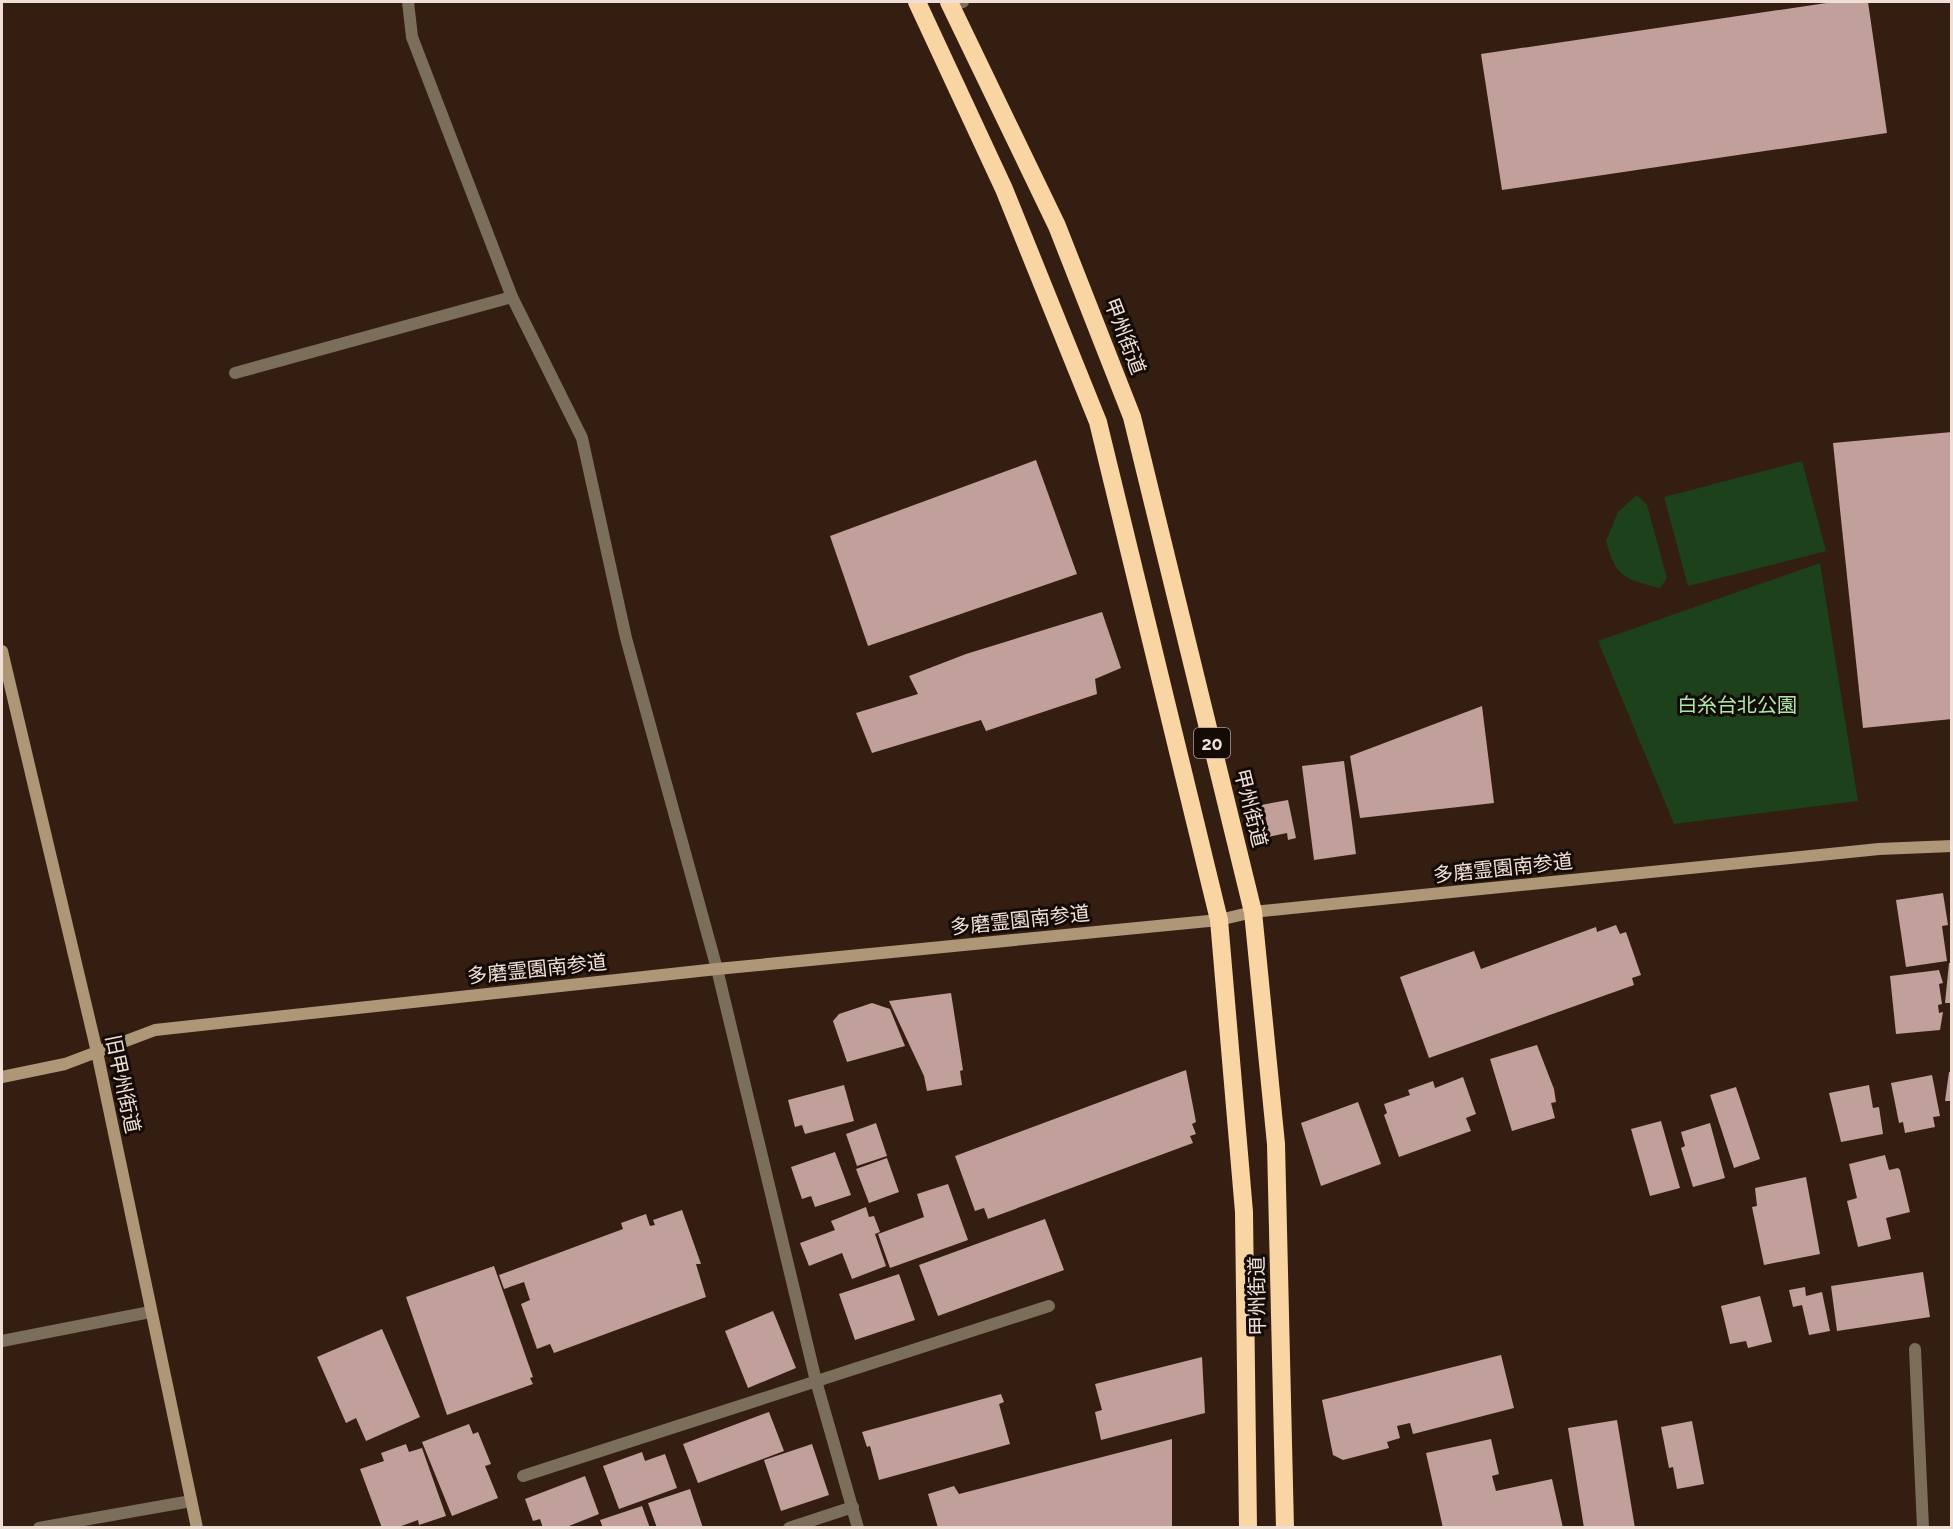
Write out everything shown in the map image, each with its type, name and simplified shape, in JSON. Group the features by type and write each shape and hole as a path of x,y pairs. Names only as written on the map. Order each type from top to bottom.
{"highway":[{"name":"甲州街道","path":"917,2 1004,189 1098,422 1219,920 1244,1212 1248,1527"},
{"name":"甲州街道","path":"955,3 1057,226 1132,417 1252,912 1276,1144 1285,1527"}],"street":[{"path":"408,2 412,37 512,297 582,438 626,638 717,969 816,1381 858,1527"},
{"path":"235,373 512,297"},
{"name":"旧甲州街道","path":"2,651 97,1052 197,1527"},
{"name":"多磨霊園南参道","path":"2,1077 65,1064 155,1030 717,969 1219,920 1252,912 1879,849 1952,846"},
{"path":"523,1476 1049,1306"},
{"path":"2,1341 150,1312"},
{"path":"1916,1349 1923,1527"},
{"path":"39,1527 191,1501"},
{"path":"789,1527 853,1506"}],"green space":[{"path":"1802,461 1826,551 1688,586 1664,497"},
{"path":"1637,495 1647,505 1667,578 1660,588 1630,579 1618,570 1606,541 1618,512"},
{"name":"白糸台北公園","path":"1820,563 1858,801 1674,824 1598,641"}],"building":[{"path":"1833,2 1868,2 1887,133 1502,190 1481,54"},
{"path":"1952,432 1952,719 1863,728 1833,443"},
{"path":"1036,460 1077,574 868,646 830,536"},
{"path":"1102,612 1121,668 1095,679 1097,694 986,731 981,720 872,753 856,713 918,694 909,676 966,654"},
{"path":"1482,706 1494,803 1360,818 1350,756"},
{"path":"1344,761 1356,854 1314,860 1302,766"},
{"path":"1288,800 1296,838 1288,840 1287,833 1268,837 1261,805"},
{"path":"1943,893 1948,925 1942,926 1947,961 1906,967 1896,900"},
{"path":"1616,925 1620,934 1626,932 1641,975 1632,978 1634,985 1429,1058 1400,977 1474,951 1481,969 1596,927 1597,932"},
{"path":"1949,963 1952,963 1952,1003 1945,1003"},
{"path":"1939,970 1943,983 1939,984 1942,1004 1938,1005 1939,1013 1943,1012 1940,1030 1896,1034 1890,976"},
{"path":"951,993 963,1070 960,1071 962,1085 927,1091 924,1076 889,1001"},
{"path":"872,1003 890,1009 905,1046 847,1062 833,1021 839,1014"},
{"path":"1537,1045 1554,1089 1556,1102 1551,1103 1555,1118 1512,1131 1490,1059"},
{"path":"1186,1070 1196,1122 1192,1124 1196,1134 1190,1136 1193,1143 988,1219 984,1208 975,1211 955,1156"},
{"path":"1949,1072 1952,1072 1952,1101 1945,1101"},
{"path":"1932,1075 1940,1116 1933,1117 1935,1127 1905,1133 1903,1122 1899,1123 1891,1083"},
{"path":"1463,1077 1476,1114 1466,1118 1471,1131 1399,1157 1384,1115 1387,1113 1384,1104 1410,1095 1408,1090 1433,1081 1435,1088"},
{"path":"844,1085 854,1121 805,1134 802,1125 795,1127 788,1100"},
{"path":"1869,1085 1873,1108 1879,1107 1883,1134 1841,1142 1829,1093"},
{"path":"1736,1087 1760,1159 1734,1168 1710,1095"},
{"path":"1358,1102 1381,1164 1321,1186 1301,1123"},
{"path":"1661,1121 1680,1188 1650,1196 1631,1129"},
{"path":"876,1123 887,1156 857,1166 846,1134"},
{"path":"1710,1123 1725,1178 1693,1187 1681,1148 1685,1146 1681,1132"},
{"path":"835,1152 851,1195 815,1207 811,1196 802,1199 791,1167"},
{"path":"1885,1155 1889,1170 1898,1168 1900,1170 1910,1212 1886,1218 1891,1239 1858,1247 1847,1201 1857,1198 1849,1164"},
{"path":"887,1158 899,1192 869,1203 856,1169"},
{"path":"1806,1177 1820,1254 1764,1265 1752,1207 1757,1206 1755,1188"},
{"path":"948,1184 968,1240 890,1268 878,1234 924,1217 917,1194"},
{"path":"866,1207 869,1217 874,1216 880,1232 875,1234 886,1266 852,1279 842,1253 809,1266 800,1243 835,1230 831,1221"},
{"path":"682,1210 701,1264 696,1264 706,1297 554,1353 550,1344 537,1349 521,1304 530,1300 524,1282 504,1289 499,1275 623,1229 621,1223 646,1214 650,1226 655,1225 653,1220"},
{"path":"1045,1219 1064,1270 938,1316 919,1265"},
{"path":"494,1266 533,1377 530,1378 533,1384 447,1415 406,1297"},
{"path":"1923,1272 1930,1317 1837,1331 1831,1286"},
{"path":"899,1274 915,1320 855,1340 839,1294"},
{"path":"1805,1287 1806,1296 1822,1292 1830,1331 1809,1335 1802,1305 1793,1307 1789,1290"},
{"path":"1760,1296 1772,1342 1748,1348 1746,1341 1730,1344 1721,1306"},
{"path":"773,1311 796,1368 748,1388 725,1331"},
{"path":"382,1329 420,1417 366,1441 356,1418 346,1423 317,1357"},
{"path":"1501,1355 1514,1408 1413,1434 1410,1423 1397,1426 1400,1438 1387,1442 1389,1448 1343,1460 1333,1455 1322,1400"},
{"path":"1202,1357 1205,1413 1101,1440 1095,1412 1102,1410 1095,1384"},
{"path":"1001,1394 1004,1402 999,1404 1010,1444 879,1480 870,1446 867,1447 862,1432"},
{"path":"769,1412 784,1451 698,1483 683,1444"},
{"path":"1617,1420 1635,1528 1584,1528 1568,1428"},
{"path":"1692,1421 1704,1484 1677,1489 1673,1467 1669,1468 1661,1427"},
{"path":"469,1424 473,1434 478,1432 491,1464 485,1466 498,1498 452,1516 422,1442"},
{"path":"1172,1439 1172,1528 938,1528 928,1494 954,1486 959,1494"},
{"path":"1491,1439 1499,1474 1492,1476 1496,1491 1552,1479 1563,1528 1443,1528 1426,1453"},
{"path":"406,1444 409,1452 422,1448 446,1516 419,1525 418,1520 396,1528 382,1528 360,1469 384,1461 381,1453"},
{"path":"812,1444 829,1495 781,1511 764,1460"},
{"path":"642,1452 645,1461 665,1454 677,1488 619,1509 603,1466"},
{"path":"585,1476 599,1514 564,1528 543,1528 540,1519 533,1521 525,1499"},
{"path":"690,1489 703,1528 657,1528 648,1503"},
{"path":"642,1506 650,1528 603,1528 600,1520"}]}
